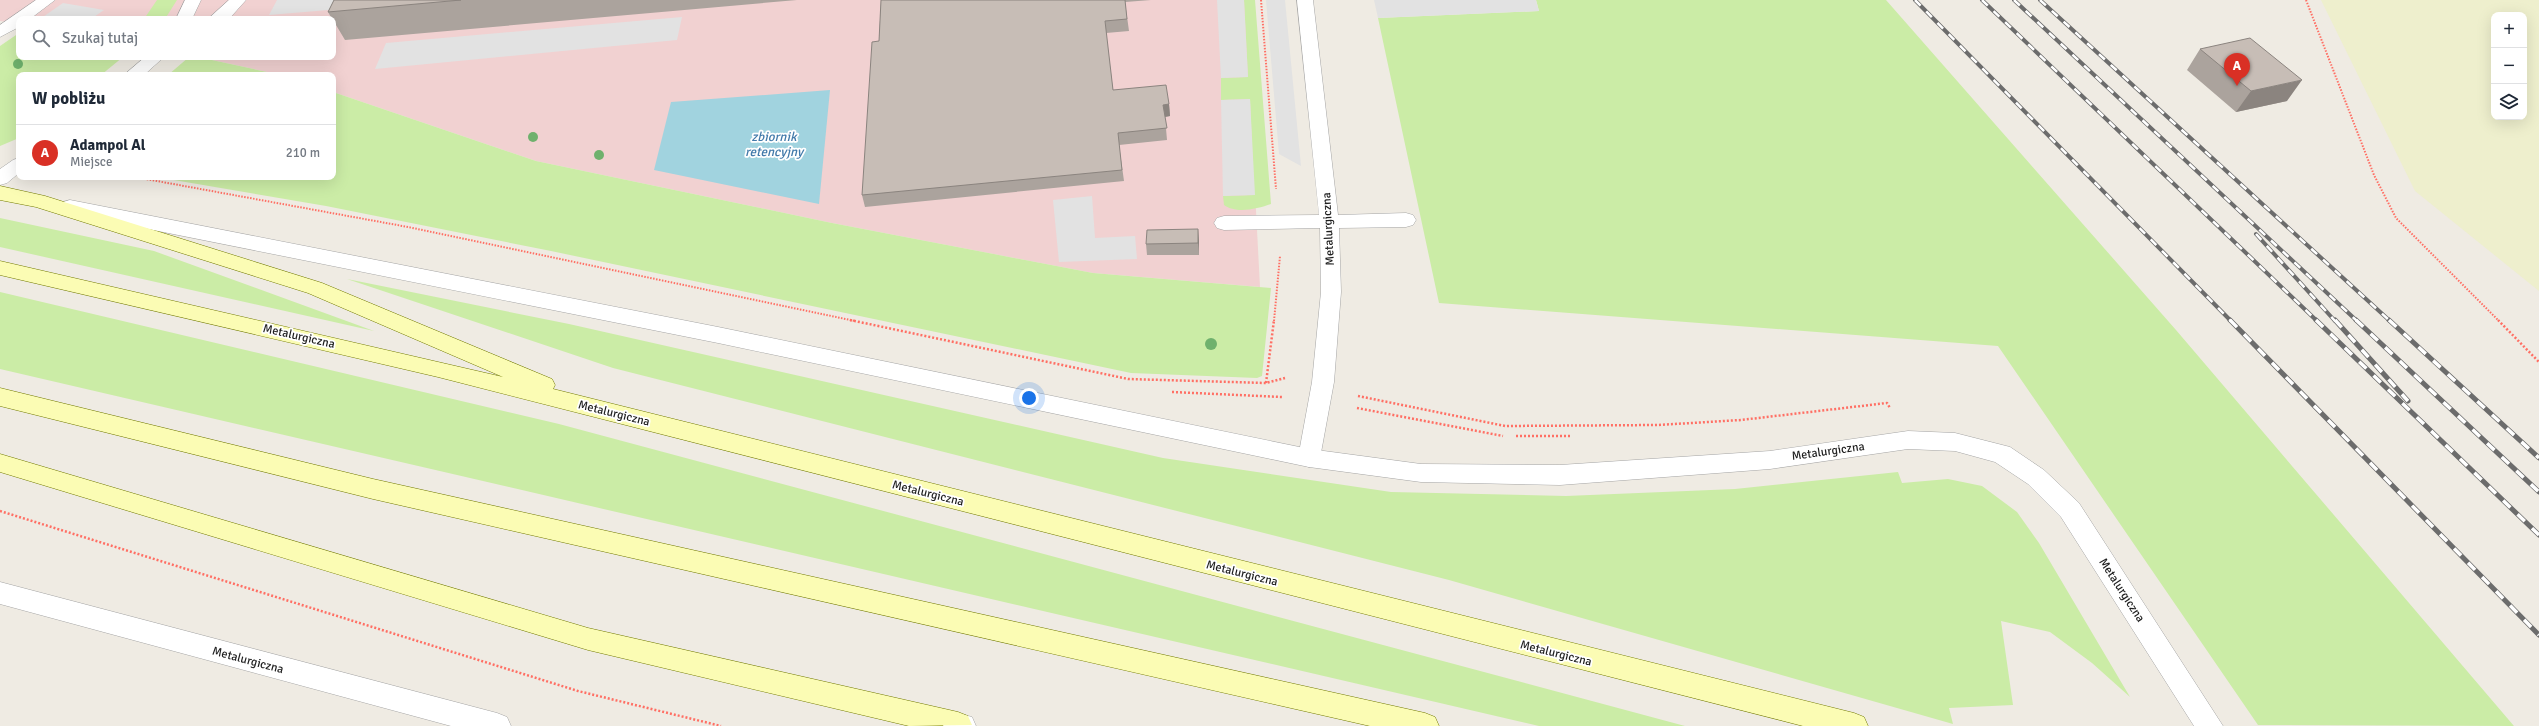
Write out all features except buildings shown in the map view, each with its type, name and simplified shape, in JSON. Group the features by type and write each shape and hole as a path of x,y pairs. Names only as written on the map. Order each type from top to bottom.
{"main road":[{"path":"0,193 38,201 315,288 609,412"},
{"name":"Metalurgiczna","path":"0,268 320,341 609,412 1690,687 1854,726"},
{"path":"0,397 373,489 1424,726"},
{"path":"0,463 588,639 959,726"}],"street":[{"name":"Metalurgiczna","path":"38,201 711,334 1309,458 1421,473 1560,475 1770,460 1908,440 1955,442 2002,454 2036,477 2070,510 2209,726"},
{"name":"Metalurgiczna","path":"0,594 497,726"}],"lane":[{"path":"24,16 47,0"},
{"path":"185,16 193,0"},
{"path":"222,16 238,0"},
{"name":"Metalurgiczna","path":"1306,0 1329,222 1331,292 1322,382 1309,458"},
{"path":"0,32 16,21"},
{"path":"137,72 152,60"},
{"path":"0,179 16,166"},
{"path":"1224,223 1406,220"}],"path":[{"path":"2306,0 2374,175 2396,218 2529,353 2539,360"},
{"path":"151,180 285,206 408,227 1128,380 1266,383 1284,378 1355,385 1355,395 1505,426 1658,425 1741,420 1887,403 1908,440"},
{"path":"1171,392 1263,395 1319,401 1501,436 1577,436"},
{"path":"0,511 578,691 721,726"}],"shaded area":[{"path":"0,0 1245,0 1260,287 1093,273 832,223 536,161 336,93 336,72 267,72 212,60 336,60 336,16 16,16 16,24 0,21"},
{"path":"277,0 355,0 352,8 269,15"},
{"path":"1217,0 1244,0 1248,77 1221,78"},
{"path":"1266,0 1285,0 1301,166 1279,154"},
{"path":"1374,0 1536,0 1539,11 1378,18"},
{"path":"63,3 104,10 95,16 44,16"},
{"path":"682,17 677,40 375,69 386,43"},
{"path":"1250,99 1255,195 1223,196 1221,100"},
{"path":"1092,196 1095,238 1135,236 1137,259 1059,262 1053,200"}],"green space":[{"path":"157,0 177,0 167,16 146,16"},
{"path":"1244,0 1255,0 1271,204 1259,208 1240,210 1229,208 1224,205 1223,196 1254,195 1250,99 1221,100 1221,78 1248,77"},
{"path":"1536,0 1886,0 2176,330 2514,726 2258,725 1998,346 1439,303 1378,18 1539,11"},
{"path":"2321,0 2539,0 2539,291 2415,191"},
{"path":"16,35 16,60 119,60 105,72 16,72 16,139 0,146 0,46"},
{"path":"186,60 212,60 267,72 172,72"},
{"path":"336,93 536,161 832,223 1093,273 1271,288 1262,376 1257,378 1131,373 551,251 326,206 174,180 336,180"},
{"path":"0,218 154,251 374,331 0,247"},
{"path":"347,279 569,324 1163,458 1391,492 1566,496 1735,489 1898,472 1902,483 1948,479 1982,486 2017,512 2039,543 2130,697 2092,663 2050,632 2001,621 2013,705 1949,708 1953,724 1449,580 613,368"},
{"path":"0,292 559,424 1685,726 1539,726 0,369"}],"water":[{"name":"zbiornik retencyjny","path":"830,90 819,204 654,170 671,102"}],"railway":[{"path":"1915,0 2231,321"},
{"path":"1982,0 2317,321"},
{"path":"2014,0 2357,321"},
{"path":"2040,0 2390,321"},
{"path":"2256,234 2335,321"},
{"path":"2230,320 2539,635"},
{"path":"2316,320 2539,535"},
{"path":"2335,320 2408,401"},
{"path":"2356,320 2539,492"},
{"path":"2389,320 2539,458"}],"place":[{"name":"Adampol Al","path":"2237,86"}]}
